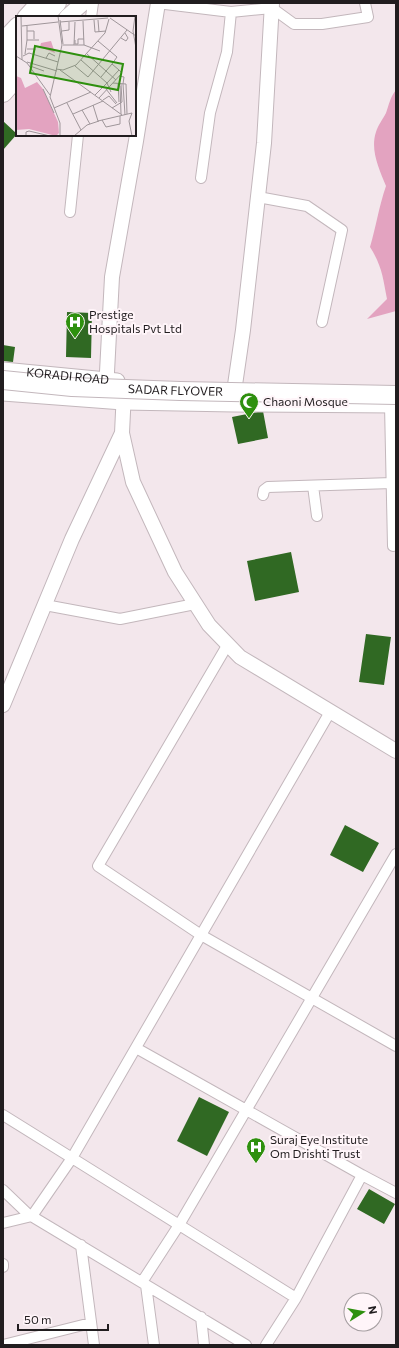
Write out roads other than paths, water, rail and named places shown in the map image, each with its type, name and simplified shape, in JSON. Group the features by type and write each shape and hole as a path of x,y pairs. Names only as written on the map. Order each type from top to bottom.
{"highway":[{"path":"45,16 57,3"},
{"path":"56,16 57,12 67,3"},
{"path":"3,60 16,46"},
{"path":"3,94 16,78"},
{"name":"SADAR FLYOVER","path":"3,380 72,387 395,402"},
{"name":"SADAR FLYOVER","path":"3,386 89,393 395,402"}],"main road":[{"path":"25,16 38,3"},
{"path":"67,16 83,3"},
{"path":"3,40 16,26"},
{"path":"3,78 16,65"},
{"name":"KORADI ROAD","path":"3,370 124,381 396,389"},
{"name":"KORADI ROAD","path":"3,393 123,402 234,404 395,402"}],"street":[{"path":"91,16 93,3"},
{"path":"136,134 158,3 230,12 272,6 294,24 322,24 368,17 365,3"},
{"path":"234,404 264,144 272,6"},
{"path":"202,178 210,113 227,52 230,12"},
{"path":"70,212 78,136"},
{"path":"105,401 112,277 136,136"},
{"path":"258,197 307,206 342,230 322,322"},
{"path":"124,381 122,432 133,482 175,572 209,625 240,657 396,751"},
{"path":"393,546 392,483 395,402"},
{"path":"3,705 72,538 122,432"},
{"path":"263,495 264,490 268,487 392,483"},
{"path":"313,486 317,516"},
{"path":"45,605 120,619 196,604"},
{"path":"228,644 98,866 201,935 396,1046"},
{"path":"3,1223 32,1216 72,1158 330,712"},
{"path":"154,1345 144,1283 396,854"},
{"path":"136,1048 396,1193"},
{"path":"3,1115 296,1298"},
{"path":"266,1345 296,1298 362,1175"},
{"path":"3,1190 32,1216 246,1345"},
{"path":"81,1245 94,1345"},
{"path":"201,1318 204,1345"},
{"path":"3,1345 91,1323"}],"place":[{"name":"Prestige Hospitals Pvt Ltd","path":"75,339"},
{"name":"Chaoni Mosque","path":"249,419"},
{"name":"Suraj Eye Institute Om Drishti Trust","path":"256,1164"}]}
